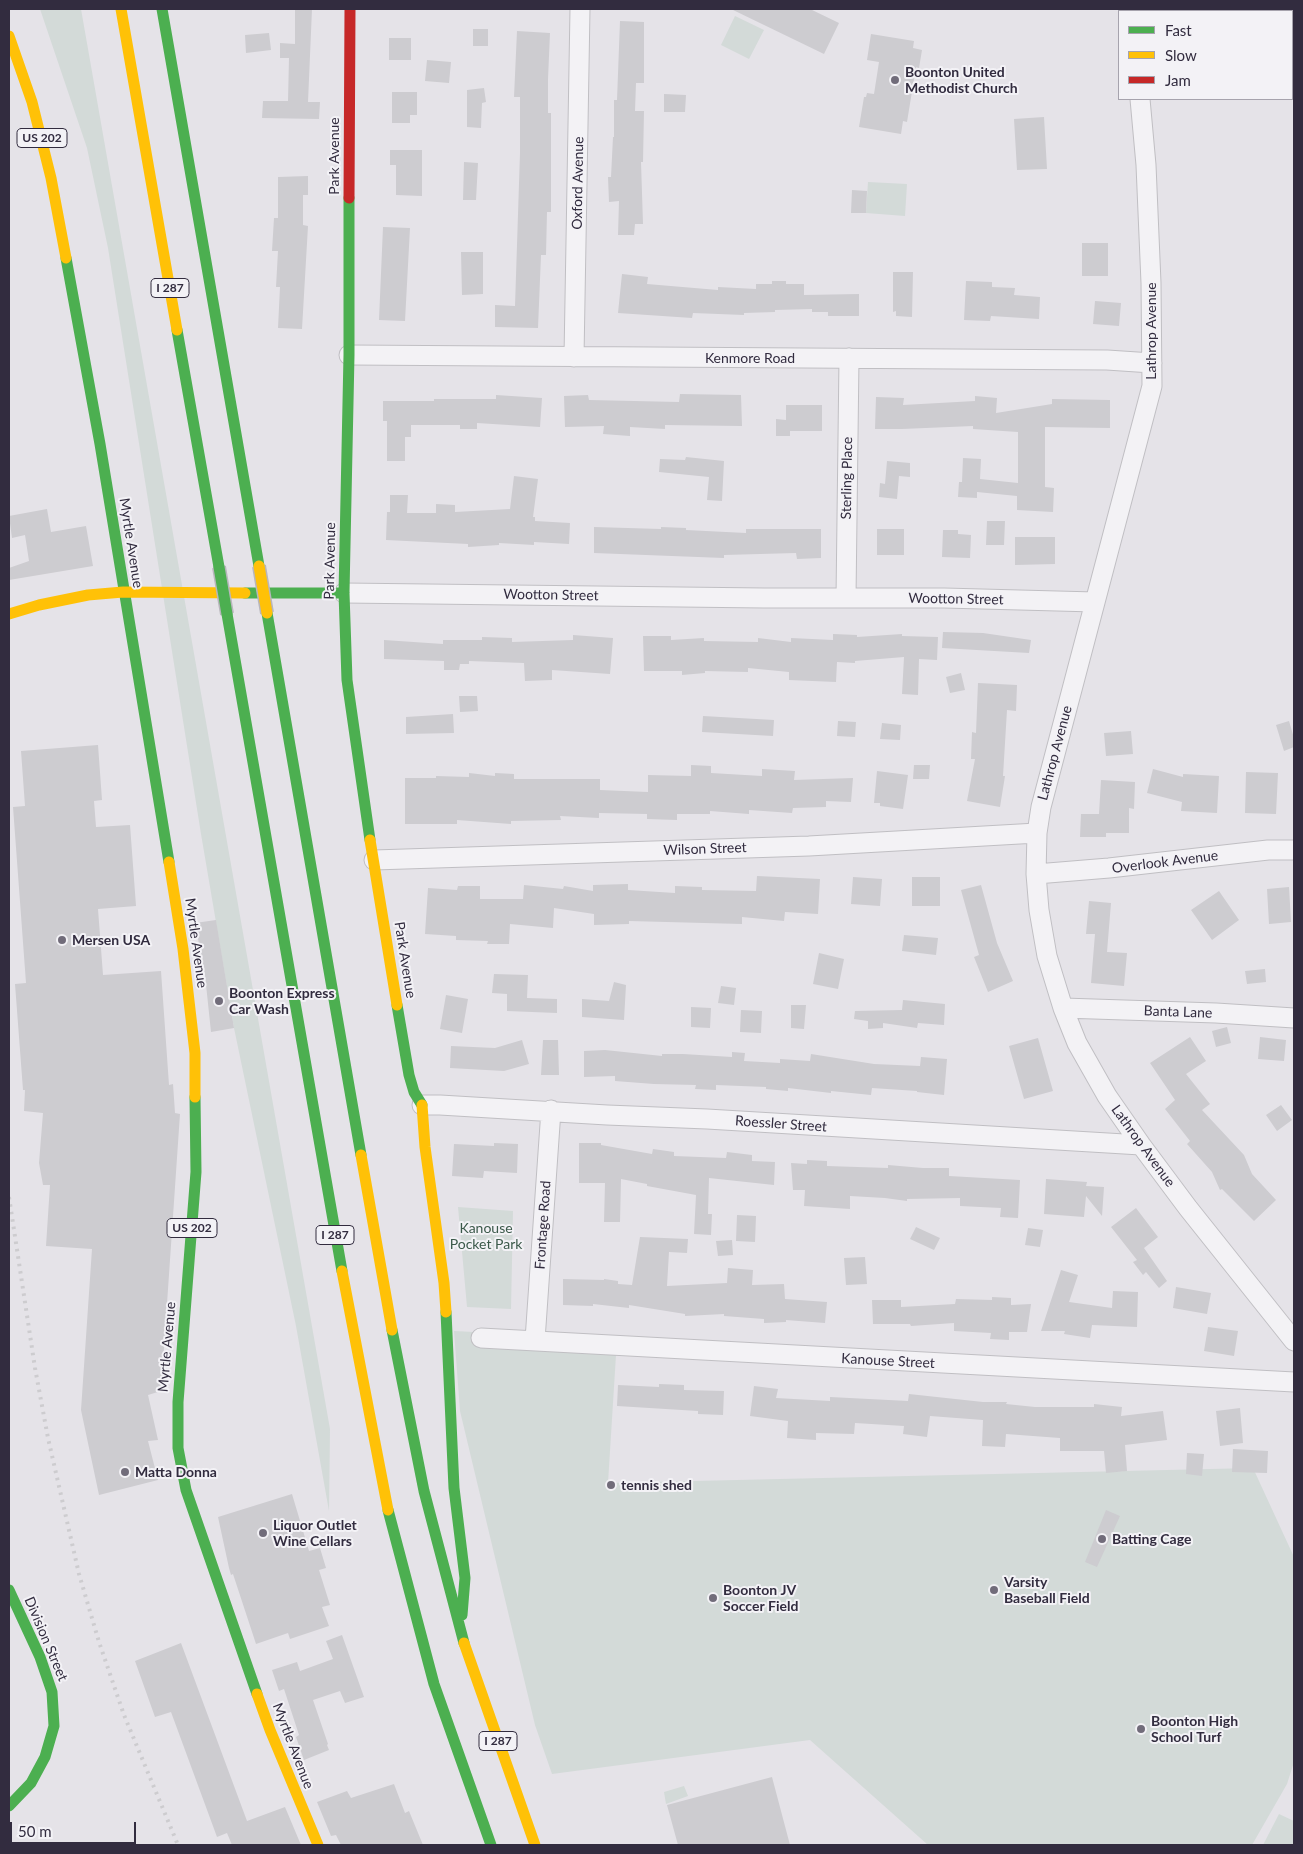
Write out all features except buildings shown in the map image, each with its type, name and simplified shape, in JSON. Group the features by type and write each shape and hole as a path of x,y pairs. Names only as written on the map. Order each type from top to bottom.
{"main road":[{"name":"I 287","path":"121,9 349,1312 385,1499 434,1684 490,1845"},
{"name":"I 287","path":"162,9 399,1367 424,1491 461,1636 535,1845"},
{"name":"Park Avenue","path":"350,9 349,355 344,593 347,680 409,1075 414,1092 422,1105"},
{"name":"Myrtle Avenue","path":"9,36 32,102 51,178 100,444 182,942 195,1053 196,1172 178,1402 178,1448 186,1490 229,1617 270,1730 318,1845"},
{"name":"Wootton Street","path":"9,614 39,604 88,595 124,592 344,593"},
{"path":"422,1105 425,1147 444,1283 454,1488 465,1578 461,1636"},
{"name":"Division Street","path":"9,1590 40,1657 52,1692 54,1726 45,1757 31,1783 9,1806"}],"street":[{"name":"Oxford Avenue","path":"574,357 580,9"},
{"name":"Lathrop Avenue","path":"1140,100 1146,165 1152,283 1152,386 1041,807 1037,833 1036,874 1039,910 1047,956 1062,1008 1077,1043 1098,1081 1141,1145 1188,1208 1294,1342"},
{"name":"Kenmore Road","path":"349,355 1107,360 1152,363"},
{"name":"Sterling Place","path":"846,598 849,358"},
{"name":"Wootton Street","path":"344,593 944,598 1095,602"},
{"name":"Wilson Street","path":"374,860 809,846 1037,833"},
{"name":"Overlook Avenue","path":"1036,874 1109,868 1268,850 1294,850"},
{"name":"Banta Lane","path":"1062,1008 1216,1013 1294,1018"},
{"name":"Roessler Street","path":"422,1105 440,1104 551,1110 1141,1145"},
{"name":"Frontage Road","path":"535,1340 551,1110"},
{"name":"Kanouse Street","path":"481,1338 1294,1382"}],"green space":[{"path":"40,9 81,9 330,1429 329,1511 296,1326 234,1028 201,834 108,248 87,148"},
{"path":"735,16 764,30 749,59 721,45"},
{"path":"868,182 907,184 905,216 866,213"},
{"name":"Kanouse Pocket Park","path":"458,1207 513,1211 511,1309 467,1307"},
{"path":"454,1331 617,1339 608,1483 1253,1468 1294,1557 1294,1762 1287,1784 1252,1845 928,1845 810,1740 552,1774 535,1725 460,1411"},
{"path":"684,1786 688,1796 666,1804 664,1792"},
{"path":"1279,1814 1294,1821 1294,1845 1263,1845"}],"railway":[{"path":"9,1197 35,1368 48,1438 79,1574 99,1642 124,1715 178,1845"}],"traffic: fast":[{"path":"162,9 259,566"},
{"path":"349,198 349,355 344,593 347,680 370,840"},
{"path":"66,258 100,444 169,862"},
{"path":"177,330 219,567"},
{"path":"219,567 227,614"},
{"path":"245,593 344,593"},
{"path":"267,613 361,1155"},
{"path":"227,614 342,1271"},
{"path":"397,1005 409,1075 414,1092 422,1105"},
{"path":"195,1097 196,1172 178,1402 178,1448 186,1490 257,1694"},
{"path":"446,1312 454,1488 465,1578 462,1615"},
{"path":"392,1330 424,1491 464,1643"},
{"path":"388,1510 434,1684 491,1845"},
{"path":"9,1590 40,1657 52,1692 54,1726 45,1757 31,1783 9,1806"}],"traffic: slow":[{"path":"121,9 177,330"},
{"path":"9,36 32,102 51,178 66,258"},
{"path":"259,566 267,613"},
{"path":"9,614 39,605 88,595 123,592 245,593"},
{"path":"370,840 397,1005"},
{"path":"169,862 183,949 195,1053 195,1097"},
{"path":"422,1105 425,1147 444,1283 446,1312"},
{"path":"361,1155 392,1330"},
{"path":"342,1271 388,1510"},
{"path":"464,1643 535,1845"},
{"path":"257,1694 318,1845"}],"traffic: jam":[{"path":"349,198 350,9"}],"place":[{"name":"Boonton United Methodist Church","path":"895,80"},
{"name":"Mersen USA","path":"62,940"},
{"name":"Boonton Express Car Wash","path":"219,1001"},
{"name":"Matta Donna","path":"125,1472"},
{"name":"tennis shed","path":"611,1485"},
{"name":"Liquor Outlet Wine Cellars","path":"263,1533"},
{"name":"Batting Cage","path":"1102,1539"},
{"name":"Varsity Baseball Field","path":"994,1590"},
{"name":"Boonton JV Soccer Field","path":"713,1598"},
{"name":"Boonton High School Turf","path":"1141,1729"}]}
